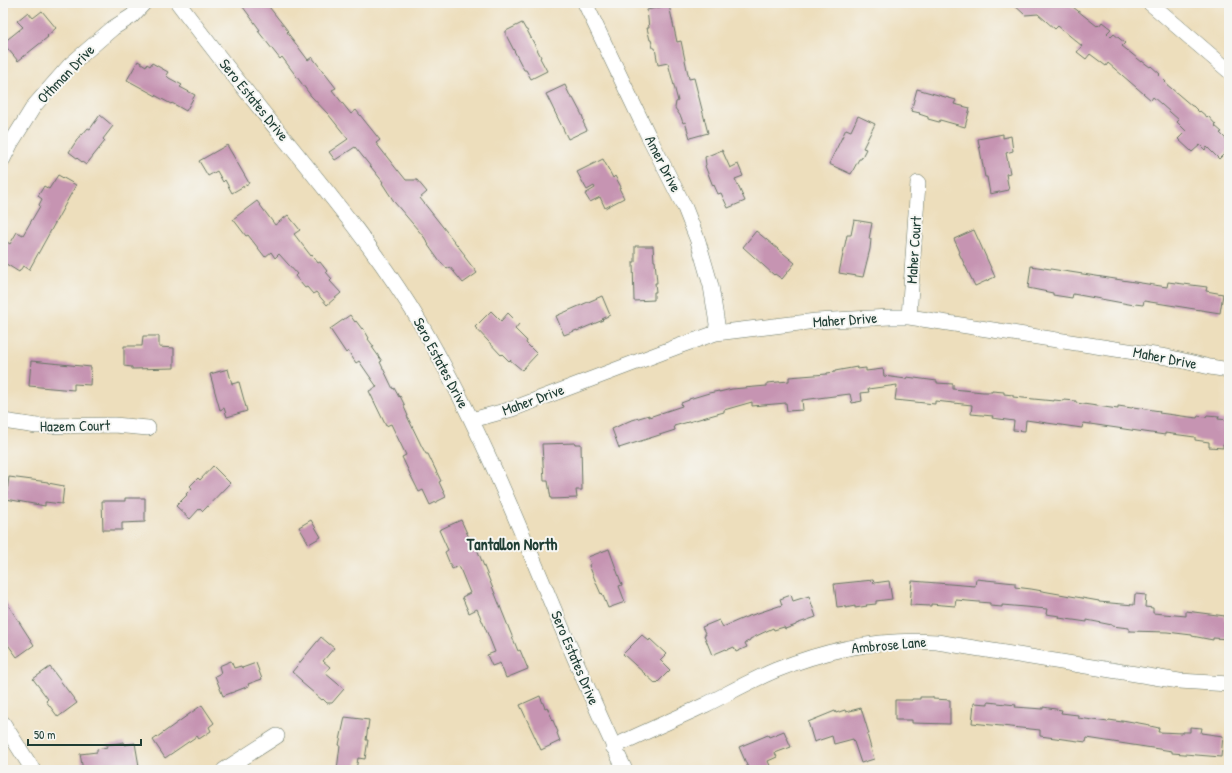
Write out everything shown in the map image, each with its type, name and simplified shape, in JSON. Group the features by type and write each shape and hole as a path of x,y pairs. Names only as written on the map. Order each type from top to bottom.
{"street":[{"name":"Othman Drive","path":"3,158 34,106 70,65 113,28 132,16 144,3"},
{"name":"Sero Estates Drive","path":"178,3 359,233 400,291 435,350 472,420 613,746 625,770"},
{"name":"Amer Drive","path":"585,3 690,221 706,264 717,324 716,333"},
{"path":"1150,3 1229,71"},
{"name":"Maher Court","path":"909,317 918,182"},
{"name":"Maher Drive","path":"472,420 512,409 716,333 816,321 909,317 1167,357 1229,370"},
{"name":"Hazem Court","path":"3,421 37,426 114,425 148,428"},
{"name":"Ambrose Lane","path":"613,746 704,705 775,670 822,654 864,644 906,640 937,642 1179,681 1229,684"},
{"path":"3,723 33,770"},
{"path":"224,770 277,736"}],"building":[{"path":"240,3 266,3 308,60 312,57 336,88 332,90 351,114 356,110 380,140 376,143 398,171 406,180 417,180 427,192 420,198 465,255 464,256 477,273 463,283 450,267 447,269 440,262 424,237 395,203 382,183 383,182 355,147 335,160 329,152 348,139 311,96 282,57 280,59 258,31 260,30"},
{"path":"1012,3 1068,3 1097,26 1099,26 1102,22 1111,29 1107,33 1111,37 1114,34 1125,43 1122,46 1142,62 1150,67 1151,66 1160,74 1159,75 1166,82 1165,83 1199,112 1200,111 1207,117 1208,116 1216,125 1215,126 1222,132 1220,133 1229,142 1229,149 1219,159 1207,147 1205,150 1200,145 1192,152 1178,139 1186,131 1177,122 1179,120 1153,97 1151,100 1108,63 1106,66 1090,54 1086,59 1077,52 1082,46 1058,26 1055,29 1038,14 1025,15"},
{"path":"669,5 677,42 681,41 689,79 694,78 708,133 690,138 685,122 683,123 675,108 676,102 678,101 668,63 658,65 655,48 653,48 647,28 649,28 647,10"},
{"path":"42,11 56,28 47,36 48,37 18,61 3,43 23,27 17,21 28,12 33,18"},
{"path":"522,23 527,30 547,71 531,79 526,70 524,70 506,35 506,31"},
{"path":"138,61 146,66 147,64 150,66 152,63 168,72 166,75 169,78 182,85 180,87 195,95 186,111 127,80"},
{"path":"565,85 582,115 583,122 587,130 568,139 546,94"},
{"path":"917,89 956,100 954,104 970,108 965,127 940,120 939,122 928,119 928,117 919,114 920,113 911,111"},
{"path":"100,115 113,126 103,139 105,141 86,165 69,152 81,134 82,135 88,128 90,129"},
{"path":"858,116 875,124 863,148 866,149 851,174 829,164 846,129 851,131"},
{"path":"1003,134 1003,138 1011,136 1013,151 1006,153 1010,173 1006,174 1009,190 990,194 987,177 985,177 978,139"},
{"path":"227,145 249,183 232,193 225,180 223,182 217,171 208,176 199,161"},
{"path":"722,150 730,168 738,164 743,176 735,179 745,201 728,208 721,193 718,194 714,185 713,186 705,166 705,157"},
{"path":"603,159 613,178 615,176 621,187 619,188 624,198 605,208 600,197 590,202 585,194 595,188 594,186 587,190 577,172"},
{"path":"58,175 76,185 29,270 23,266 19,272 3,262 3,249 7,242 10,244 17,232 23,235 40,206 39,205 42,199 38,196 44,186 49,189"},
{"path":"257,201 275,225 288,215 300,230 294,234 311,256 312,255 318,263 320,262 332,279 330,281 341,293 327,305 316,292 313,294 307,287 305,288 295,276 297,274 279,254 275,258 271,252 265,257 233,219"},
{"path":"854,220 872,223 869,239 871,239 870,249 863,277 839,273 847,235 851,235"},
{"path":"974,230 995,277 975,286 954,239"},
{"path":"756,231 795,263 782,279 775,274 774,275 743,247"},
{"path":"635,246 653,246 657,283 655,283 656,292 654,292 654,300 634,301 633,262 635,262"},
{"path":"1031,266 1167,287 1168,282 1207,287 1206,291 1223,294 1220,313 1144,301 1143,305 1134,305 1073,294 1072,298 1053,295 1053,293 1028,288"},
{"path":"602,296 610,315 602,319 603,320 564,335 556,316"},
{"path":"491,311 501,321 508,313 519,324 515,329 537,354 522,370 502,354 501,355 475,327"},
{"path":"350,315 362,329 363,328 374,347 372,347 382,361 380,362 393,389 394,388 399,397 400,396 405,406 407,416 441,481 439,482 446,497 430,505 423,490 419,492 411,476 402,457 406,455 391,424 386,426 369,391 377,387 359,361 356,363 348,351 346,353 330,329"},
{"path":"143,336 159,336 159,347 174,348 174,368 132,369 132,367 124,366 124,346 142,346"},
{"path":"31,361 91,367 90,385 74,384 74,390 29,386"},
{"path":"857,367 857,369 866,368 866,371 883,369 884,376 906,379 907,377 937,381 937,383 953,384 953,389 983,392 1004,392 1004,394 1013,395 1013,397 1054,401 1076,401 1076,403 1118,409 1118,406 1133,407 1160,411 1159,413 1197,418 1198,416 1206,417 1207,415 1219,416 1218,419 1229,420 1229,444 1223,444 1223,448 1209,447 1209,442 1195,440 1195,437 1165,433 1165,435 1083,423 1082,428 1026,420 1025,431 1013,430 1014,421 992,418 993,416 971,414 972,405 935,401 935,404 895,400 897,385 868,389 869,392 861,393 862,401 852,403 850,394 802,400 803,410 787,411 786,403 752,406 752,402 724,410 724,412 674,426 675,430 619,448 612,429 629,421 649,415 649,417 682,406 681,403 689,399 709,393 732,389 767,386 767,383 789,381 789,377 827,374"},
{"path":"228,369 232,384 239,382 247,411 227,417 224,408 220,410 210,374"},
{"path":"542,444 581,444 582,490 576,490 577,498 551,499 548,481 544,481"},
{"path":"213,466 230,483 203,511 200,508 190,519 176,506 192,488 190,486 198,478 200,480"},
{"path":"9,477 48,482 64,486 62,504 45,502 45,506 6,499"},
{"path":"125,498 145,498 145,522 122,523 122,530 103,530 102,501 125,501"},
{"path":"311,520 321,537 309,544 299,527"},
{"path":"461,520 470,540 473,539 518,651 520,650 528,669 506,678 500,663 492,666 487,655 495,652 489,637 477,609 469,613 462,597 470,593 459,566 452,569 445,552 448,550 439,530"},
{"path":"609,549 622,585 619,586 625,602 608,608 589,565 591,564 588,557"},
{"path":"976,579 1015,583 1015,587 1099,602 1134,605 1135,594 1146,595 1145,607 1153,608 1153,613 1186,616 1186,611 1225,616 1225,619 1229,620 1229,639 1213,638 1213,640 1192,635 1167,632 1129,631 1129,628 1112,626 1087,620 1087,622 1059,618 1060,616 1046,614 1047,609 1002,605 1002,607 990,606 990,603 956,600 955,606 931,604 931,606 910,605 912,581 975,586"},
{"path":"873,580 874,583 889,581 892,599 876,601 876,604 855,608 855,606 845,608 845,606 837,607 834,584"},
{"path":"791,595 793,601 809,596 816,617 785,629 784,627 774,630 773,628 750,639 745,643 747,647 736,652 734,647 712,655 702,627 719,620 723,627 746,617 782,605 780,599"},
{"path":"3,597 34,645 17,657 3,638"},
{"path":"642,635 649,641 650,639 666,654 660,660 670,670 656,684 623,654"},
{"path":"321,637 334,648 323,661 330,667 325,673 344,689 332,703 327,703 323,699 322,700 292,672"},
{"path":"231,661 234,668 241,666 242,668 256,663 262,679 248,684 249,686 223,696 215,676 221,673 219,666"},
{"path":"50,667 77,703 58,717 46,701 48,699 33,679"},
{"path":"540,696 545,708 547,707 558,732 560,741 541,750 520,705"},
{"path":"920,697 933,697 933,699 950,700 950,724 912,723 912,720 895,720 895,700 912,700 920,699"},
{"path":"988,702 1016,705 1015,707 1043,709 1043,707 1062,710 1061,713 1078,715 1078,718 1108,722 1109,720 1122,722 1122,720 1159,728 1158,732 1183,733 1190,732 1190,727 1202,728 1201,733 1223,736 1221,757 1172,753 1172,751 1087,738 1086,742 1040,736 1040,730 972,723 974,703 988,704"},
{"path":"202,705 214,723 209,727 211,731 199,739 197,736 165,758 153,740"},
{"path":"861,708 869,734 867,734 874,759 861,763 853,739 834,744 832,736 814,742 808,722 835,711 836,713 845,710 846,712"},
{"path":"345,717 369,720 365,759 358,758 356,770 337,770 339,745"},
{"path":"784,731 791,747 775,753 777,757 768,761 772,770 749,770 739,747 768,735 769,737"},
{"path":"124,742 125,745 135,743 139,766 121,770 83,770 80,754 97,752 97,749 107,747 106,745"}],"district":[{"name":"Tantallon North","path":"512,544"}]}
